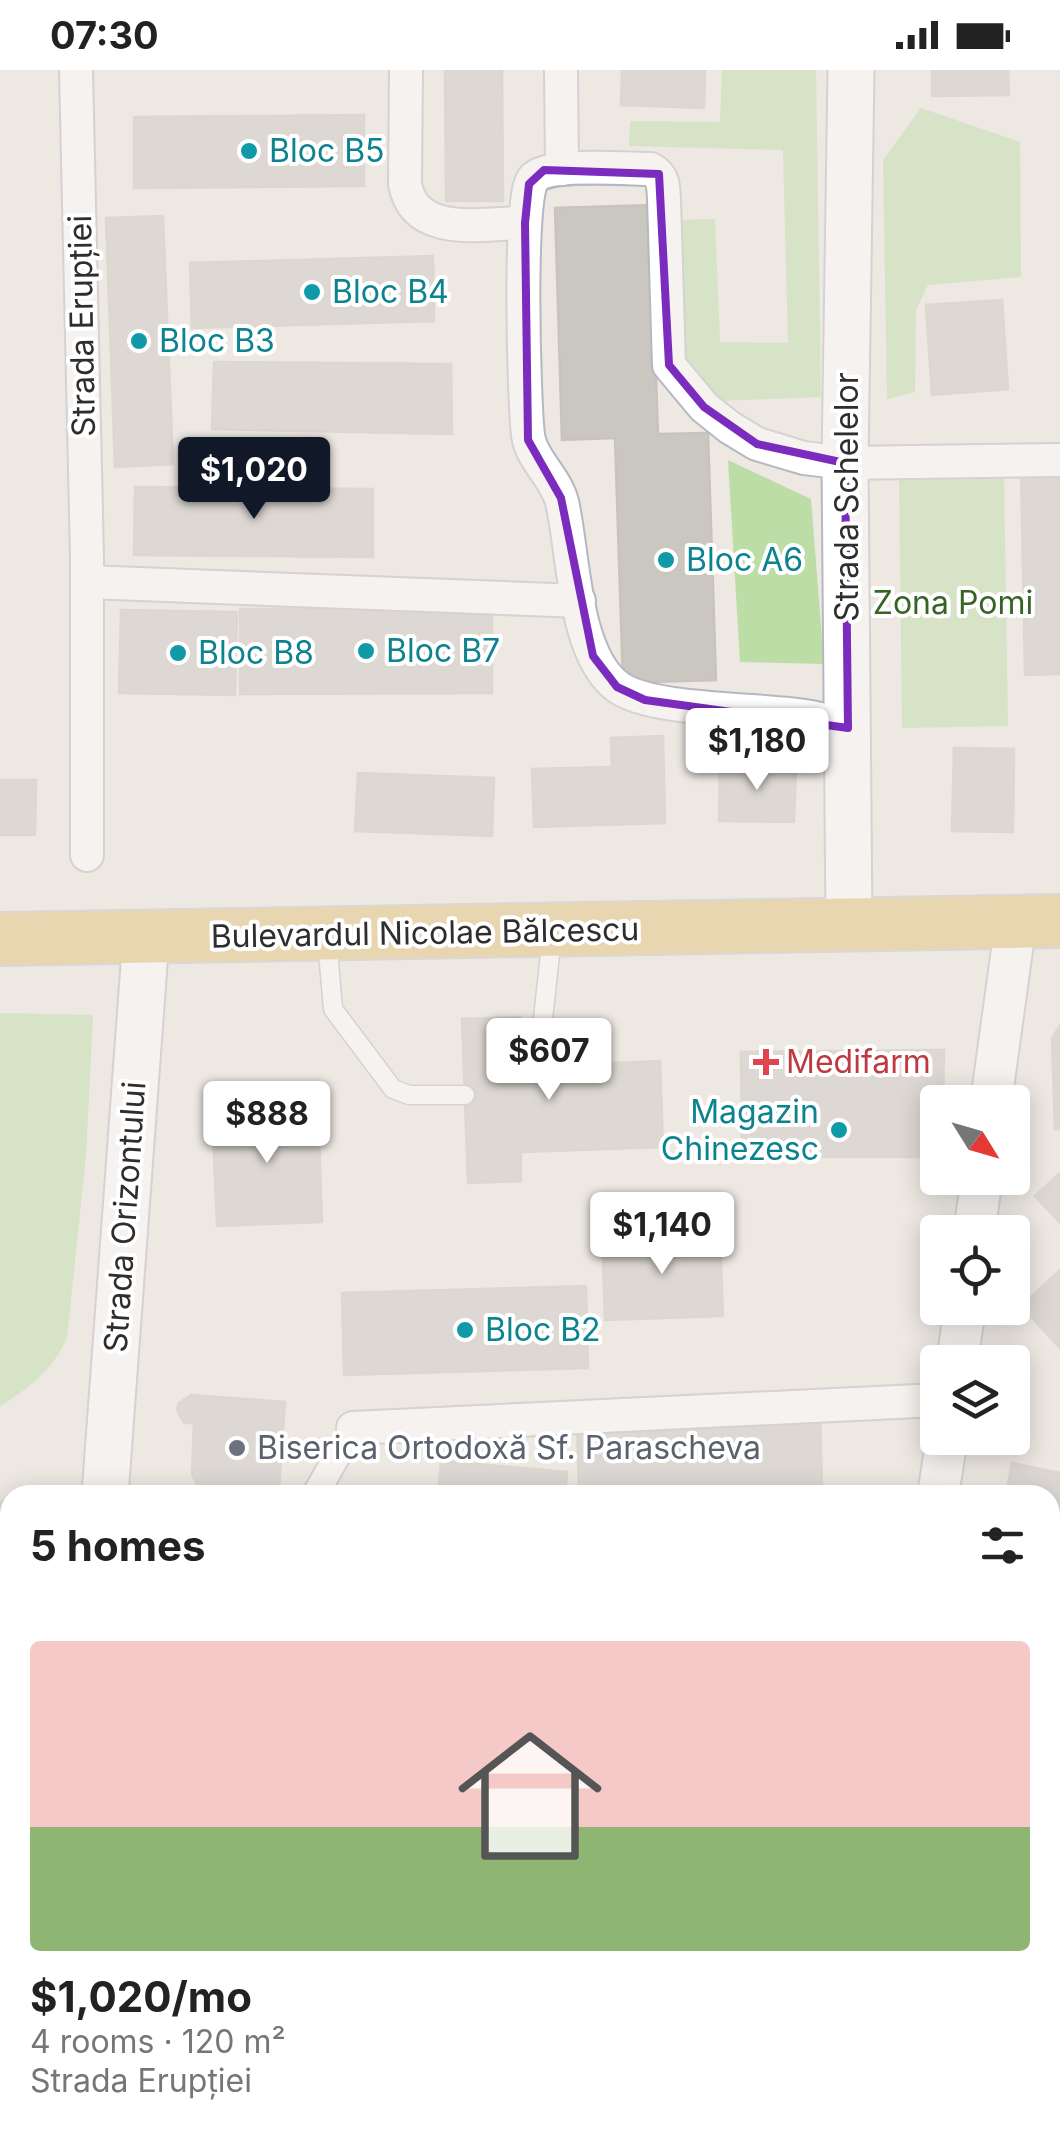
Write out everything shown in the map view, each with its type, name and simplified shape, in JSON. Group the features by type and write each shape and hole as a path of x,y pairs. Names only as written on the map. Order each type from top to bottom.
{"main road":[{"name":"Strada Schelelor","path":"850,924 846,463 851,70"},
{"name":"Bulevardul Nicolae Bălcescu","path":"0,939 1038,921"},
{"name":"Strada Orizontului","path":"106,1485 146,938"}],"street":[{"name":"Strada Erupției","path":"76,70 87,582 87,855"},
{"path":"406,70 405,184 408,200 419,214 431,220 526,222"},
{"path":"561,70 562,169"},
{"path":"848,728 813,717 646,700 617,686 593,656 561,498 528,440 524,344 529,184 544,170 651,169 659,174 664,199 669,365 704,408 757,444 804,458 846,463 1060,460"},
{"path":"87,582 579,600"},
{"path":"995,1085 1038,921"},
{"path":"322,1485 353,1428 920,1401"},
{"path":"940,1485 944,1455"}],"lane":[{"path":"538,1065 552,930"},
{"path":"326,934 334,1009 394,1089 409,1095 465,1095"}],"highlighted area":[{"path":"544,170 659,174 669,365 704,407 757,444 845,463 848,728 645,700 617,687 593,656 561,498 528,440 525,223 529,184"}],"green space":[{"path":"722,70 816,70 821,397 718,401 683,373 678,220 715,219 720,342 788,343 783,150 629,146 630,121 720,122"},
{"path":"921,108 1020,142 1021,277 928,285 916,310 915,392 887,399 883,160"},
{"path":"728,460 811,499 824,664 740,662"},
{"name":"Zona Pomi","path":"1004,478 1008,726 902,728 899,480"},
{"path":"0,1013 93,1015 86,1155 67,1338 40,1377 0,1406"}],"building":[{"path":"445,70 502,70 503,201 446,201"},
{"path":"622,70 705,70 704,108 621,105"},
{"path":"932,70 1008,70 1009,95 932,96"},
{"name":"Bloc B5","path":"364,115 364,186 134,188 134,117"},
{"name":"Bloc A6","path":"650,205 658,434 708,433 716,680 623,683 615,438 562,440 555,208"},
{"name":"Bloc B3","path":"163,216 173,464 115,467 106,218"},
{"name":"Bloc B4","path":"433,256 434,321 192,328 190,263"},
{"path":"1002,300 1008,389 932,395 926,305"},
{"path":"214,362 451,364 452,434 212,429"},
{"path":"1021,468 1060,468 1060,674 1025,675"},
{"path":"135,487 373,489 373,557 134,555"},
{"name":"Bloc B7","path":"492,608 492,693 240,694 240,609"},
{"name":"Bloc B8","path":"121,610 237,612 235,695 119,693"},
{"path":"663,736 665,823 534,827 532,769 612,767 611,738"},
{"path":"954,748 1014,749 1013,832 952,831"},
{"path":"720,763 796,765 794,822 719,821"},
{"path":"358,773 494,778 492,836 355,831"},
{"path":"0,780 36,780 35,835 0,835"},
{"path":"520,1017 521,1067 660,1061 663,1147 521,1152 521,1181 468,1183 462,1019"},
{"path":"1060,1026 1060,1129 1055,1129 1052,1038"},
{"name":"Magazin Chinezesc","path":"944,1050 943,1085 920,1085 920,1157 742,1157 741,1052"},
{"path":"318,1107 322,1222 217,1226 212,1111"},
{"path":"1060,1173 1060,1223 1035,1196"},
{"path":"720,1234 723,1316 605,1320 602,1238"},
{"path":"1060,1270 1060,1348 1030,1316 1030,1298"},
{"name":"Bloc B2","path":"586,1286 588,1368 344,1375 342,1293"},
{"name":"Biserica Ortodoxă Sf. Parascheva","path":"191,1395 285,1402 279,1485 196,1483 192,1474 194,1423 184,1423 177,1410 179,1403"},
{"path":"820,1415 822,1485 579,1485 577,1423"},
{"path":"441,1461 567,1472 566,1485 439,1485"},
{"path":"1012,1463 1060,1473 1060,1485 1008,1485"}],"place":[{"name":"Bloc B5","path":"249,151"},
{"name":"Bloc B4","path":"312,292"},
{"name":"Bloc B3","path":"139,341"},
{"name":"Bloc A6","path":"666,560"},
{"name":"Bloc B7","path":"366,651"},
{"name":"Bloc B8","path":"178,653"},
{"name":"Medifarm","path":"766,1062"},
{"name":"Magazin Chinezesc","path":"839,1130"},
{"name":"Bloc B2","path":"465,1330"},
{"name":"Biserica Ortodoxă Sf. Parascheva","path":"237,1448"}]}
